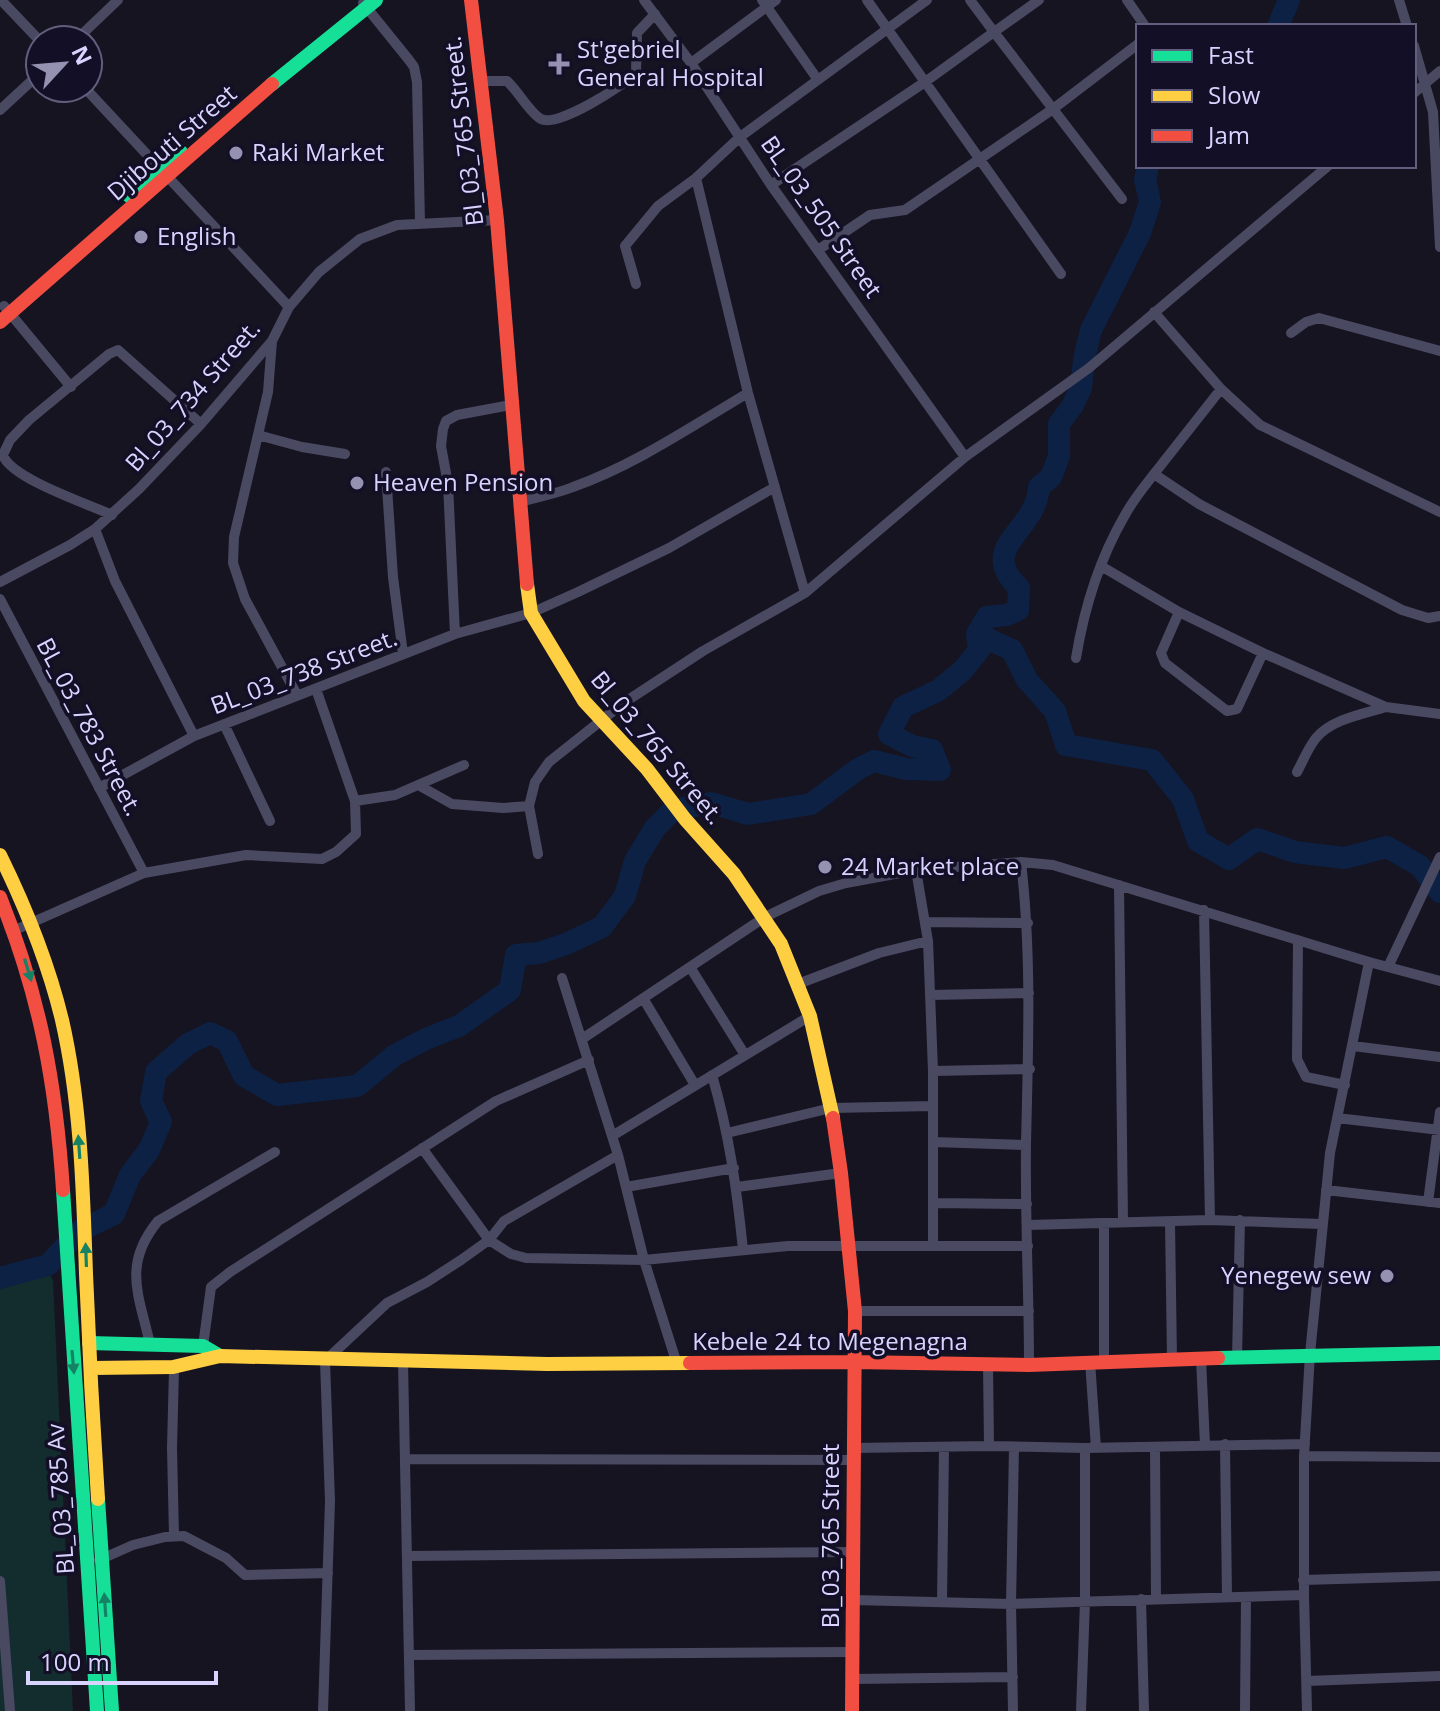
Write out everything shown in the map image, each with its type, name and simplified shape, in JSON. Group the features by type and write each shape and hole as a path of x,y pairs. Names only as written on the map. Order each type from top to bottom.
{"main road":[{"name":"Bl_03_765 Street.","path":"471,0 497,220 523,558 531,613 584,701 647,769 674,806 734,874 781,944 810,1016 831,1108 850,1245 855,1311 854,1362"},
{"name":"Djibouti Street","path":"4,312 367,2"},
{"name":"BL_03_785 Av","path":"0,855 31,923 57,1004 72,1074 85,1224 91,1368 97,1711"},
{"name":"BL_03_785 Av","path":"0,897 15,930 49,1045 64,1163 68,1284 112,1711"},
{"path":"89,1343 203,1346 220,1356"},
{"name":"Kebele 24 to Megenagna","path":"220,1356 403,1362 1029,1365 1310,1354 1440,1353"},
{"path":"91,1368 174,1369 201,1364 220,1356"},
{"name":"Bl_03_765 Street","path":"852,1711 854,1362"}],"street":[{"path":"1,0 24,24"},
{"path":"93,24 118,0"},
{"name":"BL_03_505 Street","path":"644,0 691,63 771,185 965,457"},
{"path":"867,0 1061,274"},
{"path":"636,284 625,246 658,206 696,178 740,137 927,0"},
{"path":"970,0 1122,199"},
{"path":"771,185 925,82 1039,0"},
{"path":"1127,0 1144,24"},
{"path":"1399,0 1406,24"},
{"path":"367,2 414,67 417,82 420,223"},
{"path":"691,63 768,2 818,80"},
{"path":"481,81 507,81 540,119 555,121 625,84 636,73 637,33 655,14"},
{"path":"818,250 870,215 905,210 1053,109 1136,46"},
{"path":"1416,52 1433,112 1440,247"},
{"path":"1416,91 1440,71"},
{"path":"0,110 24,88"},
{"path":"100,104 289,307"},
{"path":"538,854 529,806 535,782 549,762 622,704 703,651 805,593 965,457 1089,368 1326,168"},
{"path":"696,178 748,393 805,593"},
{"name":"Bl_03_734 Street.","path":"0,582 70,545 112,515 201,424 272,341 289,307 319,272 360,239 397,225 497,220"},
{"path":"4,312 71,387"},
{"path":"1154,312 1221,389 1260,425 1440,512"},
{"path":"1291,333 1306,322 1319,318 1440,351"},
{"path":"272,341 272,371 234,537 233,563 245,599 297,695"},
{"path":"112,515 20,473 5,462 3,455 10,440 29,420 109,354 118,350 201,424"},
{"path":"1076,658 1080,631 1101,566 1125,514 1221,389"},
{"path":"520,502 573,488 594,478 650,451 748,393"},
{"path":"455,634 448,484 441,446 443,429 446,421 457,415 511,405"},
{"path":"258,435 345,454"},
{"path":"386,472 393,577 403,654"},
{"path":"1154,474 1199,504 1402,610 1428,618 1440,616"},
{"name":"BL_03_738 Street.","path":"99,788 194,736 455,634 531,613 669,548 775,487"},
{"path":"95,529 115,581 194,736"},
{"path":"1101,566 1179,612 1386,707 1440,714"},
{"name":"BL_03_783 Street.","path":"0,599 144,873"},
{"path":"1179,612 1161,653 1165,663 1227,711 1237,709 1263,653"},
{"path":"0,916 15,930 144,873 246,855 322,859 336,852 356,834 355,801 316,689"},
{"path":"1297,772 1315,740 1325,730 1339,722 1386,707"},
{"path":"224,724 270,821"},
{"path":"355,801 395,795 464,765"},
{"path":"420,786 452,804 503,808 529,806"},
{"path":"1021,862 1028,923 1030,1069 1026,1145 1029,1365"},
{"path":"582,1039 765,917 819,891 916,870 1021,862 1053,865 1440,981"},
{"path":"1388,967 1438,862"},
{"path":"916,870 928,941 933,1071 933,1245"},
{"path":"1119,885 1123,1222"},
{"path":"1204,910 1210,1220"},
{"path":"925,922 1028,923"},
{"path":"1298,940 1297,1059 1306,1077 1345,1085"},
{"path":"798,984 879,953 928,941"},
{"path":"1307,1711 1303,1580 1310,1354 1326,1190 1337,1118 1369,962"},
{"path":"690,967 745,1055"},
{"path":"562,978 618,1155 644,1260 677,1364"},
{"path":"930,995 1029,993"},
{"path":"643,998 695,1085"},
{"path":"612,1136 810,1016"},
{"path":"1353,1046 1440,1057"},
{"path":"203,1346 211,1287 252,1256 496,1101 589,1060"},
{"path":"933,1071 1030,1069"},
{"path":"712,1075 734,1168 743,1250"},
{"path":"727,1133 831,1108 933,1106"},
{"path":"1326,1190 1434,1203 1440,1112"},
{"path":"1337,1118 1439,1130"},
{"path":"933,1142 1026,1145"},
{"path":"422,1148 489,1240 511,1254 526,1258 644,1260 788,1246 1028,1246"},
{"path":"150,1344 135,1284 144,1238 158,1221 275,1152"},
{"path":"323,1711 330,1501 325,1361 387,1303 427,1282 489,1240 504,1221 618,1155"},
{"path":"626,1187 734,1168"},
{"path":"737,1187 841,1173"},
{"path":"933,1203 1027,1204"},
{"path":"1028,1225 1210,1220 1322,1224"},
{"path":"1237,1359 1240,1220"},
{"path":"1170,1222 1172,1360"},
{"path":"1081,1711 1090,1448 1104,1223"},
{"path":"855,1311 1029,1311"},
{"path":"1201,1359 1205,1445"},
{"path":"403,1362 410,1711"},
{"path":"988,1364 989,1446"},
{"path":"174,1369 174,1536"},
{"path":"1225,1444 1227,1597"},
{"path":"405,1459 852,1454 944,1447 1155,1448 1225,1444 1440,1457"},
{"path":"942,1602 944,1447"},
{"path":"1013,1711 1011,1604 1014,1447"},
{"path":"1155,1448 1156,1599"},
{"path":"95,1560 133,1545 184,1536 226,1558 245,1575 328,1573"},
{"path":"408,1556 853,1552"},
{"path":"1303,1580 1440,1576"},
{"path":"0,1581 10,1711"},
{"path":"854,1600 1011,1604 1304,1595"},
{"path":"1245,1711 1246,1597"},
{"path":"1141,1599 1144,1711"},
{"path":"409,1655 852,1652"},
{"path":"1307,1681 1440,1676"},
{"path":"852,1679 1013,1677"}],"green space":[{"path":"47,1270 53,1280 73,1711 0,1711 0,1277"}],"waterway":[{"path":"1279,24 1289,0"},
{"path":"0,1278 48,1265 81,1230 114,1214 130,1175 149,1150 161,1122 151,1101 156,1072 188,1044 210,1033 227,1041 244,1076 277,1095 357,1086 395,1055 459,1026 510,990 516,955 539,953 602,927 625,896 635,861 655,828 673,810 711,803 748,814 811,804 858,769 874,761 906,769 940,770 932,750 912,746 889,734 903,707 939,690 963,670 979,650 977,634 987,617 1007,615 1018,610 1019,588 1007,573 1004,561 1006,550 1036,503 1039,487 1051,477 1059,456 1059,424 1081,388 1091,330 1140,233 1150,202 1145,179 1148,168"},
{"path":"977,634 1012,650 1027,680 1055,711 1066,745 1152,760 1183,799 1198,841 1229,859 1257,839 1295,852 1344,858 1387,847 1420,866 1440,892"}],"traffic: fast":[{"path":"272,84 376,0"},
{"path":"129,196 181,152"},
{"path":"63,1190 97,1711"},
{"path":"89,1343 203,1346 220,1356"},
{"path":"1218,1358 1440,1353"},
{"path":"98,1499 112,1711"}],"traffic: slow":[{"path":"527,584 531,613 584,701 647,769 685,819 734,874 781,944 810,1016 833,1118"},
{"path":"0,855 50,977 62,1020 73,1083 82,1178 98,1499"},
{"path":"91,1368 173,1367 220,1356 547,1364 690,1363"}],"traffic: jam":[{"path":"471,0 497,220 527,584"},
{"path":"0,322 272,84"},
{"path":"0,897 26,970 44,1041 56,1113 63,1190"},
{"path":"833,1118 855,1311 852,1711"},
{"path":"690,1363 1029,1365 1218,1358"}],"place":[{"name":"St'gebriel General Hospital","path":"559,64"},
{"name":"Raki Market","path":"236,153"},
{"name":"English","path":"141,237"},
{"name":"Heaven Pension","path":"357,483"},
{"name":"24 Market place","path":"825,867"},
{"name":"Yenegew sew","path":"1387,1276"}]}
